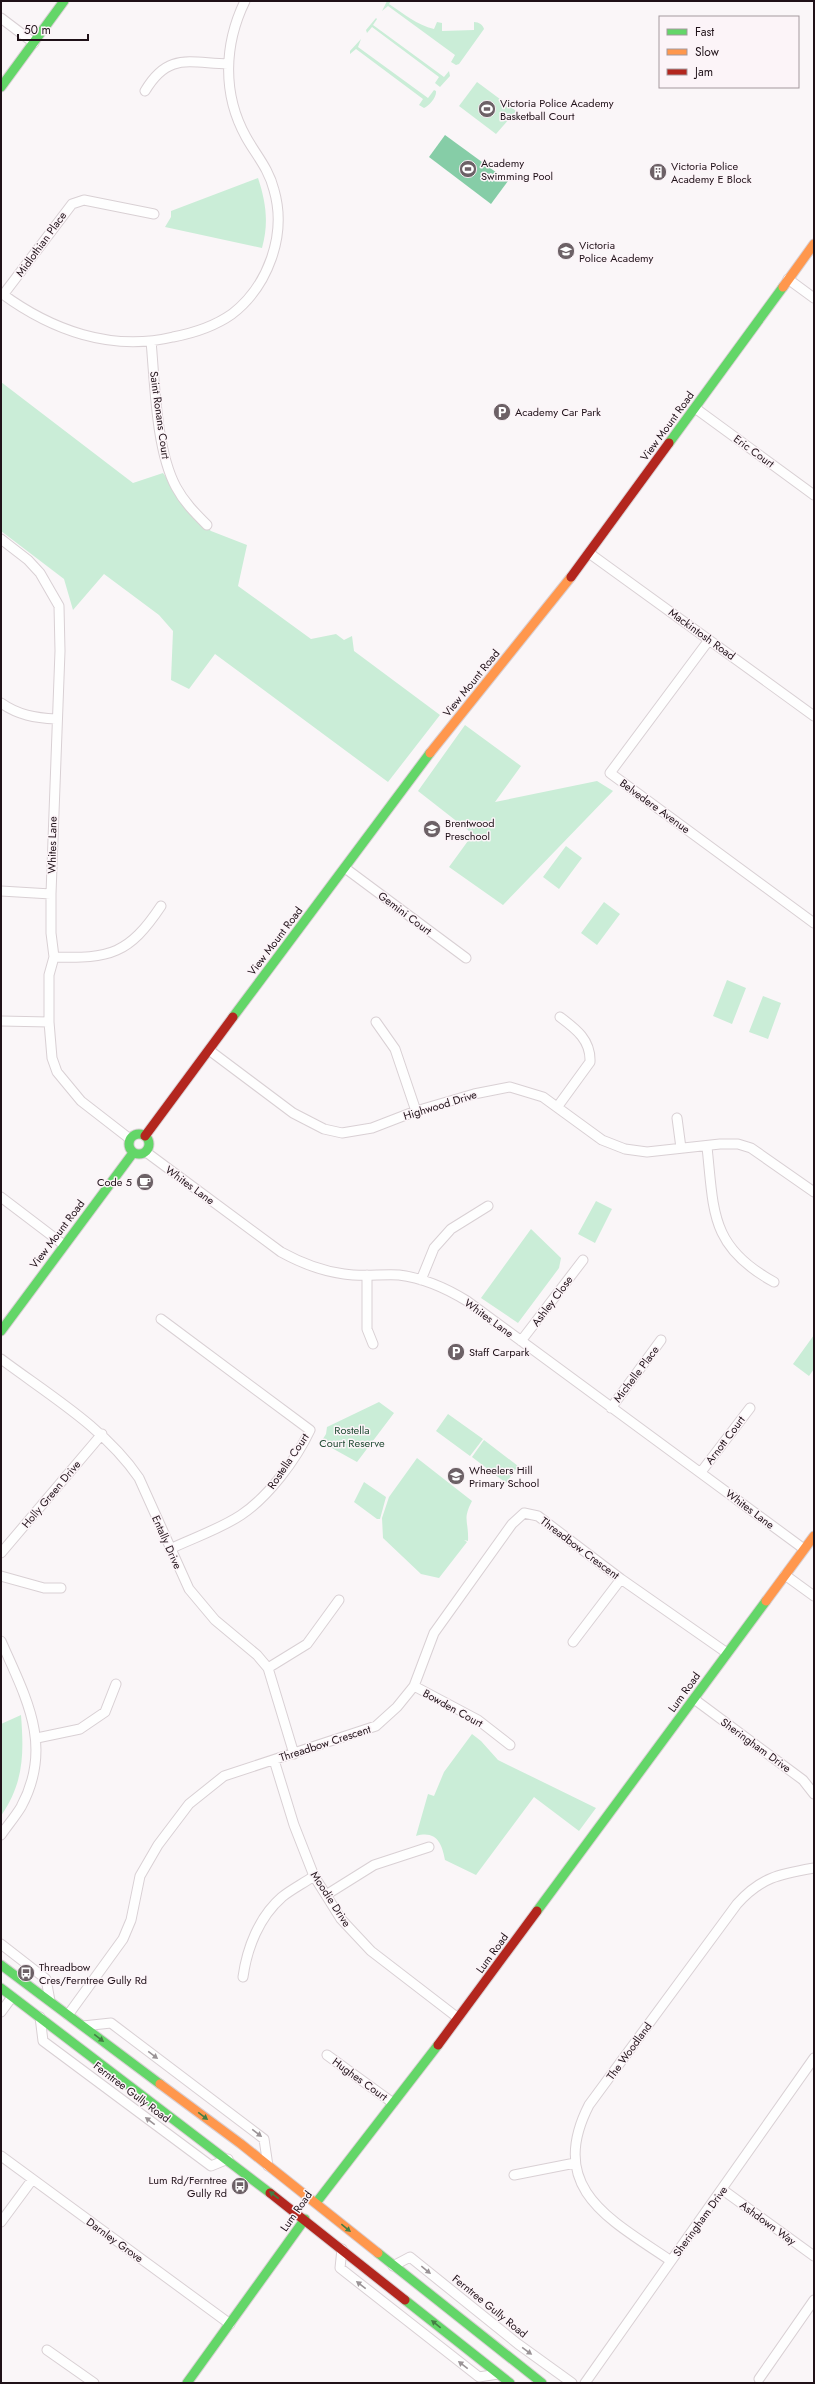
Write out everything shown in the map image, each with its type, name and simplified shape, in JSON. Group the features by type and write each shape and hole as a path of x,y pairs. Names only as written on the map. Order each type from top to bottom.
{"street":[{"path":"1,87 64,1"},
{"path":"2,294 33,315 64,330 107,340 151,341 193,332 219,322 231,314 253,292 273,256 278,225 275,191 263,163 246,138 237,119 231,98 228,64 235,26 245,1"},
{"path":"1,18 34,43"},
{"path":"146,91 157,73 172,64 228,64"},
{"name":"Midlothian Place","path":"2,294 72,204 84,200 154,214"},
{"name":"View Mount Road","path":"145,1136 345,868 407,782 589,553 814,244"},
{"path":"788,280 814,298"},
{"name":"Saint Ronans Court","path":"151,341 165,461 176,486 186,503 207,525"},
{"name":"Eric Court","path":"695,408 814,495"},
{"name":"Whites Lane","path":"1,539 28,560 40,572 59,606 60,651 56,719 51,894 51,933 54,957 49,975 48,1022 52,1058 57,1072 80,1101 130,1139"},
{"name":"Mackintosh Road","path":"589,553 814,716"},
{"name":"Belvedere Avenue","path":"709,640 610,773 814,923"},
{"path":"1,703 11,710 34,718 56,719"},
{"name":"Gemini Court","path":"345,868 466,958"},
{"path":"1,891 51,894"},
{"path":"54,957 88,958 119,950 144,931 161,906"},
{"path":"558,1106 590,1062 590,1053 587,1042 560,1017"},
{"path":"1,1020 48,1022"},
{"path":"376,1022 395,1049 416,1111"},
{"name":"Highwood Drive","path":"209,1050 293,1113 324,1129 342,1133 372,1128 416,1111 480,1092 510,1087 542,1097 558,1106 602,1140 625,1149 647,1152 738,1144 751,1148 814,1192"},
{"path":"677,1118 681,1148"},
{"path":"137,1134 145,1136 149,1144 146,1152 139,1155 133,1152 129,1147 130,1139 137,1134"},
{"path":"707,1147 714,1216 729,1247 759,1274 774,1282"},
{"name":"View Mount Road","path":"1,1330 133,1152"},
{"name":"Whites Lane","path":"146,1152 281,1252 301,1262 327,1271 345,1274 399,1276 421,1280 448,1290 467,1301 804,1549"},
{"path":"1,1197 64,1245"},
{"path":"421,1280 434,1248 451,1229 488,1206"},
{"name":"Ashley Close","path":"521,1341 583,1260"},
{"path":"367,1275 367,1329 373,1344"},
{"name":"Rostella Court","path":"161,1319 310,1430 304,1442 273,1485 253,1507 240,1516 170,1550"},
{"name":"Michelle Place","path":"611,1408 661,1340"},
{"name":"Entally Drive","path":"1,1359 102,1434 118,1450 139,1478 170,1550 189,1589 200,1605 215,1620 257,1655 268,1668 294,1754"},
{"name":"Arnott Court","path":"701,1472 750,1408"},
{"name":"Holly Green Drive","path":"1,1553 102,1434"},
{"name":"Threadbow Crescent","path":"68,2014 123,1939 131,1920 140,1876 158,1844 189,1804 224,1776 376,1726 397,1707 414,1686 434,1632 512,1524 524,1513 538,1516 621,1579 727,1653"},
{"name":"Lum Road","path":"187,2383 304,2219 458,2018 814,1536"},
{"path":"785,1575 814,1596"},
{"path":"1,1576 44,1588 61,1588"},
{"path":"573,1642 621,1579"},
{"path":"268,1668 307,1644 339,1600"},
{"path":"1,1641 27,1702 37,1738 30,1786 20,1808 1,1835"},
{"path":"37,1738 80,1729 86,1725 105,1712 116,1684"},
{"name":"Bowden Court","path":"414,1686 478,1720 510,1745"},
{"name":"Sheringham Drive","path":"694,1699 803,1780 814,1794"},
{"name":"Moodie Drive","path":"274,1760 294,1825 314,1876 341,1919 371,1951 458,2018"},
{"path":"326,1894 374,1865 429,1847"},
{"name":"The Woodland","path":"671,2261 614,2223 597,2208 586,2192 575,2163 576,2141 580,2122 589,2105 737,1904 750,1889 764,1880 780,1874 814,1868"},
{"path":"243,1977 246,1958 258,1928 269,1911 283,1897 314,1876"},
{"path":"1,1944 46,1979 50,2001"},
{"path":"1,1965 68,2014 316,2203 536,2381"},
{"path":"1,2012 23,1981"},
{"name":"Ferntree Gully Road","path":"1,1988 228,2159 510,2383"},
{"name":"Ferntree Gully Road","path":"40,2017 43,2041 211,2166 228,2159"},
{"path":"83,2026 111,2023 264,2138 268,2166"},
{"name":"Hughes Court","path":"327,2055 393,2103"},
{"name":"Sheringham Drive","path":"585,2383 723,2190 814,2058"},
{"path":"228,2159 240,2144"},
{"name":"Darnley Grove","path":"1,2156 230,2324"},
{"path":"514,2175 575,2163"},
{"path":"1,2222 32,2180"},
{"name":"Ashdown Way","path":"723,2190 814,2256"},
{"path":"342,2249 340,2268 480,2377 498,2374"},
{"name":"Ferntree Gully Road","path":"393,2266 410,2257 518,2344 572,2383"},
{"path":"382,2281 393,2266"},
{"path":"759,2379 814,2300"},
{"path":"48,2350 94,2383"}],"green space":[{"path":"387,1 391,1 389,4 411,19 434,29 437,22 442,23 442,31 474,30 474,22 483,26 484,29 459,64 456,65 451,62 455,55 388,6 382,11"},
{"path":"376,18 377,19 373,25 444,77 449,71 450,76 440,87 435,83 439,77 372,27 367,33 366,30"},
{"path":"361,39 358,47 428,98 434,90 436,91 434,98 430,103 424,108 419,105 423,99 356,49 350,54 350,51"},
{"name":"Victoria Police Academy Basketball Court","path":"477,82 516,111 496,134 459,106"},
{"path":"258,178 266,213 262,248 165,227 171,217 171,211"},
{"path":"1,382 133,483 163,473 192,514 211,531 247,545 238,586 311,639 336,634 344,640 352,636 354,651 440,715 388,782 215,654 189,689 171,680 173,631 159,615 104,574 73,610 64,579 1,531"},
{"path":"465,725 521,766 495,802 597,781 613,791 503,905 449,867 473,834 418,791"},
{"path":"566,846 582,858 559,889 543,877"},
{"path":"604,902 620,914 597,945 581,933"},
{"path":"727,980 746,988 732,1024 713,1016"},
{"path":"763,996 781,1003 768,1039 749,1032"},
{"path":"596,1201 612,1209 595,1243 578,1234"},
{"path":"531,1229 561,1258 559,1268 518,1323 481,1298"},
{"path":"814,1335 814,1369 809,1376 793,1364"},
{"name":"Rostella Court Reserve","path":"379,1402 394,1413 357,1462 321,1442 326,1434 327,1427"},
{"path":"448,1414 483,1439 470,1456 436,1431"},
{"path":"484,1440 518,1466 506,1483 472,1457"},
{"path":"417,1458 472,1501 467,1512 468,1541 464,1540 467,1542 439,1578 421,1574 383,1538 382,1518 389,1497"},
{"path":"364,1482 386,1497 380,1519 377,1519 354,1502"},
{"path":"21,1715 21,1767 14,1791 1,1816 1,1724"},
{"path":"472,1734 481,1741 498,1760 596,1808 579,1831 534,1797 476,1875 445,1860 440,1843 433,1836 416,1836 428,1794 434,1796 444,1772"}],"shaded area":[{"name":"Academy Swimming Pool","path":"445,135 508,181 491,204 429,157"}],"traffic: fast":[{"path":"1,87 64,1"},
{"path":"669,443 783,287"},
{"path":"233,1017 430,753"},
{"path":"139,1134 146,1137 149,1144 146,1151 139,1154 132,1151 129,1144 132,1137 139,1134"},
{"path":"1,1331 133,1153"},
{"path":"537,1911 766,1601"},
{"path":"1,1965 160,2084"},
{"path":"1,1988 270,2193"},
{"path":"316,2203 438,2045"},
{"path":"187,2383 305,2219"},
{"path":"378,2253 542,2383"},
{"path":"405,2300 510,2383"}],"traffic: slow":[{"path":"783,287 814,244"},
{"path":"430,753 571,577"},
{"path":"766,1601 814,1536"},
{"path":"160,2084 241,2144 378,2253"}],"traffic: jam":[{"path":"571,577 669,443"},
{"path":"145,1136 233,1017"},
{"path":"438,2045 537,1911"},
{"path":"270,2193 405,2300"}],"place":[{"name":"Victoria Police Academy Basketball Court","path":"487,109"},
{"name":"Academy Swimming Pool","path":"468,169"},
{"name":"Victoria Police Academy E Block","path":"658,172"},
{"name":"Victoria Police Academy","path":"566,251"},
{"name":"Academy Car Park","path":"502,412"},
{"name":"Brentwood Preschool","path":"432,829"},
{"name":"Code 5","path":"145,1182"},
{"name":"Staff Carpark","path":"456,1352"},
{"name":"Wheelers Hill Primary School","path":"456,1476"},
{"name":"Threadbow Cres/Ferntree Gully Rd","path":"26,1973"},
{"name":"Lum Rd/Ferntree Gully Rd","path":"240,2186"}]}
